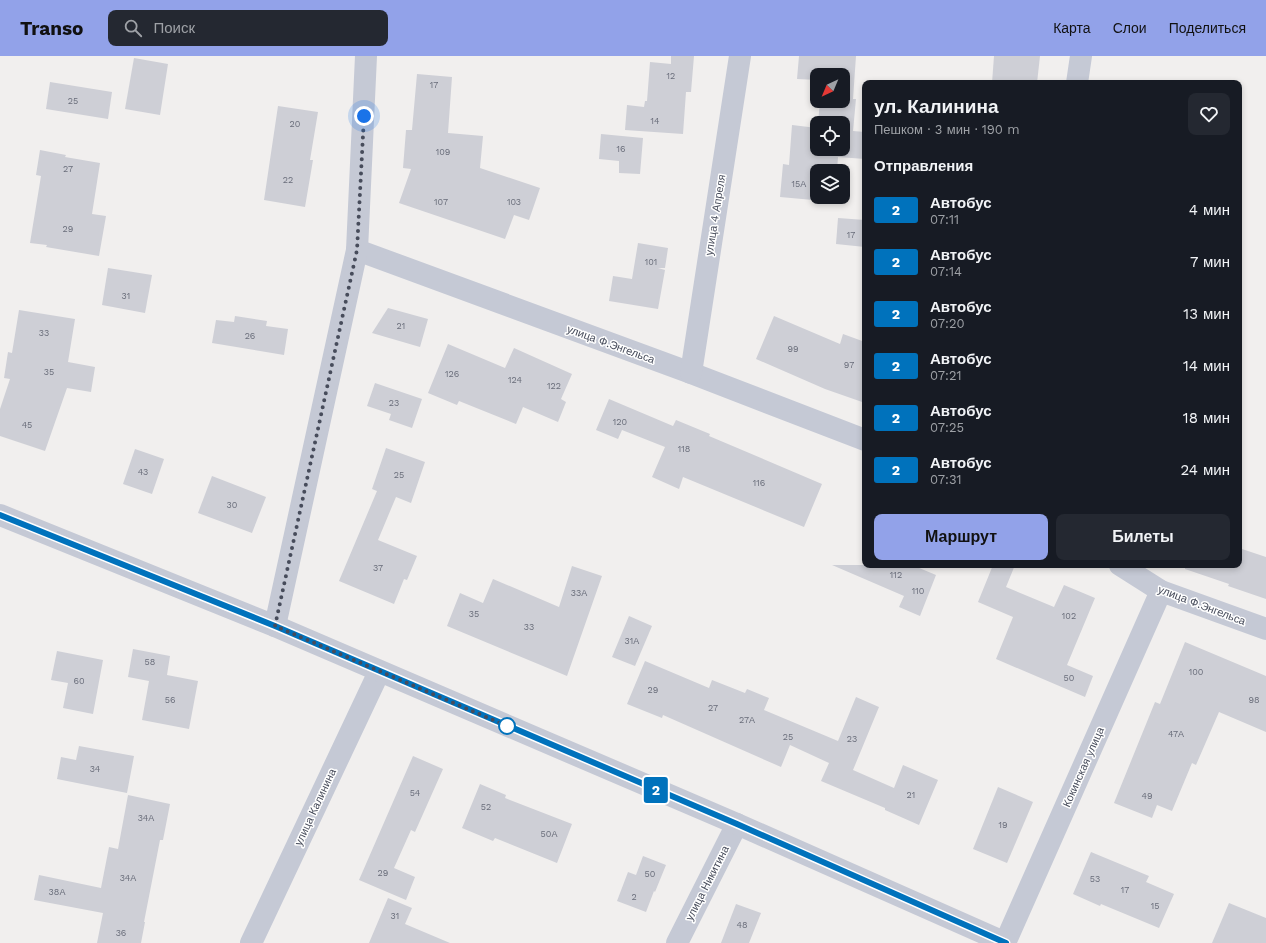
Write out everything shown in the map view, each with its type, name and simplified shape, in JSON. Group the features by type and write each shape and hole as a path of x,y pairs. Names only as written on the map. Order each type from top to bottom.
{"street":[{"path":"275,626 357,250 366,56"},
{"name":"улица 4 Апреля","path":"691,374 740,56"},
{"path":"1078,80 1081,56"},
{"name":"улица Ф.Энгельса","path":"357,250 862,439"},
{"path":"0,515 275,626 379,672 737,824 1006,943"},
{"name":"улица Ф.Энгельса","path":"1125,568 1161,591 1266,629"},
{"name":"Кокинская улица","path":"1006,943 1161,591"},
{"name":"улица Калинина","path":"251,943 379,672"},
{"name":"улица Никитина","path":"677,943 737,824"}],"building":[{"path":"671,56 694,56 691,92 686,92 683,134 625,130 627,105 644,107 645,101 647,101 650,62 671,64"},
{"path":"799,56 856,56 853,99 856,99 853,131 862,132 862,159 838,157 838,164 810,164 810,200 780,197 783,164 789,165 792,125 810,127 810,156 850,156 850,116 819,116 819,108 850,108 850,68 810,68 810,80 797,79"},
{"path":"994,56 1040,56 1037,80 992,80"},
{"path":"134,58 168,64 160,115 125,109"},
{"path":"417,74 452,77 448,133 483,136 480,168 540,188 529,220 514,215 505,239 399,203 411,169 403,168 406,130 412,130"},
{"path":"50,82 112,92 108,119 46,109"},
{"path":"278,106 318,112 310,160 313,160 305,207 264,200"},
{"path":"601,134 643,138 640,174 619,173 619,161 599,159"},
{"path":"40,150 66,155 65,157 100,163 92,214 106,216 99,256 30,243 41,176 36,175"},
{"path":"838,218 862,220 862,247 836,244"},
{"path":"638,243 668,248 665,268 658,268 665,270 658,309 609,301 613,276 632,279"},
{"path":"108,268 152,275 145,313 102,305"},
{"path":"388,308 428,319 420,347 372,333"},
{"path":"19,310 75,319 68,362 95,367 91,392 67,388 45,451 0,436 0,409 10,379 4,378 8,352 12,353"},
{"path":"235,316 267,321 266,326 288,329 284,355 212,343 216,320 234,322"},
{"path":"774,316 840,344 843,334 862,341 862,402 825,389 756,359"},
{"path":"448,344 505,368 514,348 572,374 561,399 566,402 558,422 523,407 516,424 459,401 457,405 428,393"},
{"path":"375,383 422,399 412,428 389,420 391,414 367,406"},
{"path":"609,399 673,426 676,420 710,434 709,436 822,484 804,527 683,477 679,489 652,477 665,447 622,430 618,439 596,430"},
{"path":"386,448 425,462 411,503 396,497 378,540 417,556 407,580 404,579 394,604 339,581 377,491 372,489"},
{"path":"135,449 164,459 152,494 123,484"},
{"path":"212,476 266,497 252,533 198,513"},
{"path":"1242,549 1266,557 1266,599 1228,586 1229,584 1185,569 1242,568"},
{"path":"832,565 862,565 862,568 919,568 936,575 920,616 899,607 904,596"},
{"path":"572,566 602,576 567,676 447,626 460,593 483,603 493,579 559,607"},
{"path":"992,568 1014,568 1006,587 1054,607 1064,585 1095,598 1067,665 1093,676 1085,697 996,659 1013,617 978,602"},
{"path":"629,616 652,626 635,666 612,657"},
{"path":"1185,642 1266,676 1266,732 1219,712 1196,765 1192,763 1172,811 1157,805 1152,818 1114,803 1155,702 1160,704"},
{"path":"133,649 170,656 167,675 198,681 189,729 142,720 149,681 128,677"},
{"path":"57,651 103,660 93,714 63,708 68,683 51,680"},
{"path":"645,661 709,688 712,680 745,693 747,689 769,698 764,710 838,741 856,697 879,707 853,770 894,788 903,765 938,780 919,825 885,810 885,808 821,781 829,763 790,745 781,767 663,715 662,718 627,704"},
{"path":"79,746 134,756 127,793 57,779 61,757 76,760"},
{"path":"413,756 443,769 415,832 411,830 394,868 415,877 406,900 359,880"},
{"path":"480,784 506,795 505,798 572,824 557,863 495,838 493,841 462,828"},
{"path":"998,787 1033,802 1007,863 973,849"},
{"path":"128,795 170,804 163,840 160,840 141,943 97,943 103,913 34,900 39,875 101,888 109,847 118,849"},
{"path":"1091,852 1149,876 1146,882 1174,894 1159,928 1101,904 1100,906 1073,894"},
{"path":"643,856 666,865 646,912 617,901 628,872 636,875"},
{"path":"388,898 412,908 405,924 450,943 369,943"},
{"path":"1229,903 1266,918 1266,943 1212,943"},
{"path":"736,904 761,913 749,943 721,943"}],"bus line":[{"name":"2","path":"0,515 275,626 379,672 737,824 1006,943"}],"route":[{"path":"364,116 357,250 275,626 507,726"}]}
